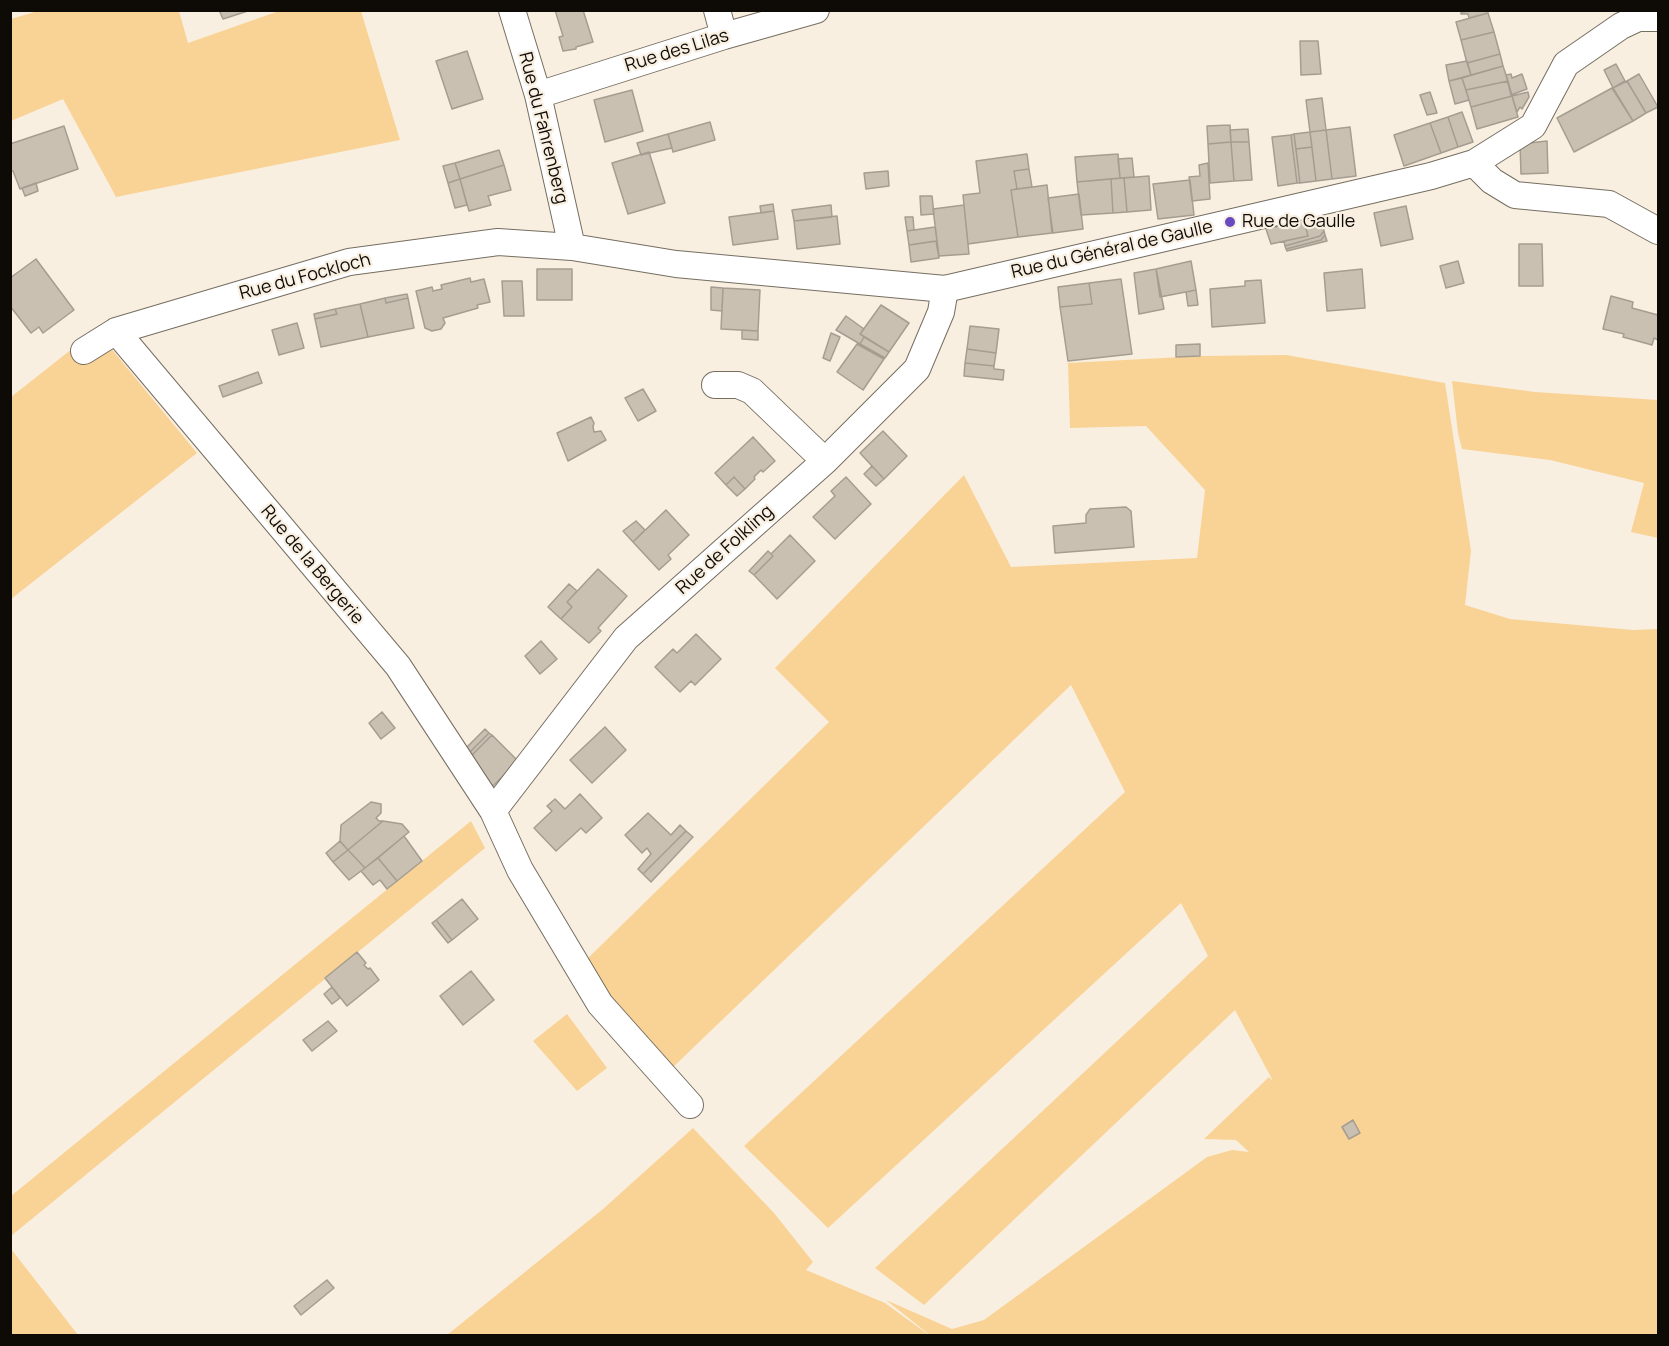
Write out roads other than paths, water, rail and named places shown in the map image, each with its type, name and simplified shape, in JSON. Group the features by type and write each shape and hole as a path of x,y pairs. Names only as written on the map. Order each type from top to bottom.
{"street":[{"name":"Rue du Fahrenberg","path":"512,10 538,95 572,247"},
{"path":"717,10 724,36"},
{"name":"Rue des Lilas","path":"538,95 724,36 816,10"},
{"name":"Rue du Général de Gaulle","path":"572,247 676,264 945,288 1431,176 1474,164 1533,126 1566,64 1621,26 1644,15"},
{"path":"1474,164 1492,182 1515,195 1609,204 1659,231"},
{"name":"Rue du Fockloch","path":"84,351 116,331 349,262 498,242 572,247"},
{"name":"Rue de Folkling","path":"493,811 626,638 825,461 917,369 941,312 945,288"},
{"name":"Rue de la Bergerie","path":"116,331 398,666 493,811 520,870 600,1004 690,1105"},
{"path":"715,385 738,385 752,391 825,461"}],"place":[{"name":"Rue de Gaulle","path":"1230,222"}]}
